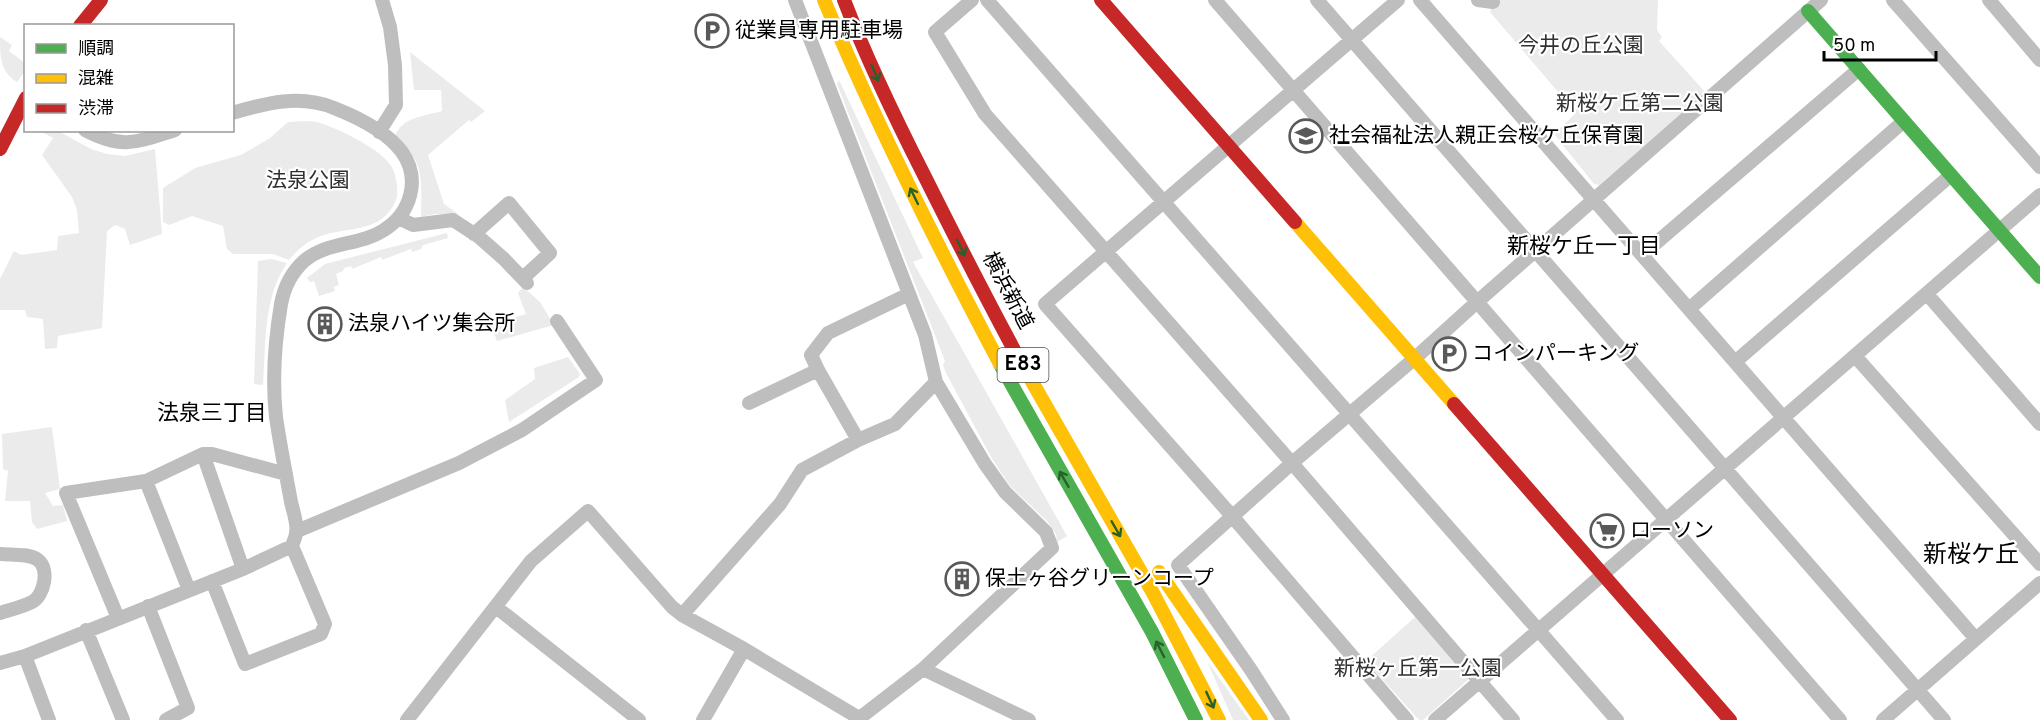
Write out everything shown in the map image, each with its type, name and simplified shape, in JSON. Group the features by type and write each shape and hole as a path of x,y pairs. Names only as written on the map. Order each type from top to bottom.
{"main road":[{"path":"82,24 102,0"},
{"name":"横浜新道","path":"824,0 855,74 965,298 1018,397 1152,632 1194,720"},
{"name":"横浜新道","path":"844,0 887,101 979,285 1168,619 1219,720"},
{"path":"1101,0 1730,720"},
{"path":"1804,5 2040,277"},
{"path":"0,149 24,102"},
{"path":"1034,385 1139,540"},
{"path":"1151,559 1261,720"}],"street":[{"path":"379,132 396,105 395,65 390,27 382,0"},
{"path":"407,720 531,561 588,511 672,607 682,615 744,649 858,719 923,669 1052,548 1046,532 1005,492 985,464 936,382 925,335 795,0"},
{"path":"972,0 935,32 985,114 1292,463 1513,720"},
{"path":"987,0 1617,720"},
{"path":"1215,0 1840,720"},
{"path":"1317,0 1944,720"},
{"path":"1398,0 1045,304 1232,516 1407,720"},
{"path":"1420,0 1976,639"},
{"path":"1478,0 1493,2"},
{"path":"1283,720 1178,565 1594,201 1804,5 1821,0"},
{"path":"1893,0 2040,167"},
{"path":"1989,0 2040,60"},
{"path":"1642,255 1859,69"},
{"path":"212,581 245,664 321,634 325,624 292,546 297,531 277,419 274,382 281,304 290,278 305,260 322,250 372,237 386,230 404,212 411,196 411,174 402,152 379,132 348,114 315,102 293,100 271,102 234,112"},
{"path":"1689,309 1904,121"},
{"path":"89,132 111,142 124,143 138,142 169,132"},
{"path":"1735,362 1951,175"},
{"path":"1435,720 2040,195"},
{"path":"399,218 413,225 453,220 504,258 525,281 550,253 509,203 474,234"},
{"path":"858,440 810,355 828,333 909,294"},
{"path":"1926,294 2040,424"},
{"path":"297,531 459,463 522,430 597,380 557,321"},
{"path":"1855,356 2040,564"},
{"path":"750,403 818,370"},
{"path":"682,615 780,504 802,470 858,440 895,424 936,382"},
{"path":"118,618 66,493 146,481 203,454 212,454 286,474"},
{"path":"203,454 243,569"},
{"path":"146,481 189,590"},
{"path":"0,663 25,656 243,569 292,546"},
{"path":"0,554 31,557 38,560 42,565 44,578 38,597 33,602 0,614"},
{"path":"1883,720 2040,584"},
{"path":"148,606 188,708 166,720"},
{"path":"496,607 639,720"},
{"path":"86,630 123,720"},
{"path":"703,720 744,649"},
{"path":"25,656 49,720"},
{"path":"923,669 1029,720"}],"green space":[{"path":"1494,0 1658,0 1657,30 1662,37 1659,41 1706,93 1599,185 1594,184 1554,134 1576,113 1490,12"},
{"path":"0,37 12,45 9,51 24,62 24,72 17,82 4,68"},
{"path":"410,52 485,111 471,122 469,120 428,155 444,204 458,214 435,214 421,217 420,172 412,155 395,137 402,125 408,121 442,111 441,90 414,90"},
{"path":"839,80 923,258 913,262 1067,536 1057,542 1056,534 1047,521 1010,486 991,457 946,373 943,365 945,361 837,84"},
{"name":"法泉公園","path":"288,122 312,122 327,125 356,139 382,156 391,167 397,183 397,198 390,211 373,224 317,238 289,260 273,254 233,254 227,249 223,226 192,216 169,225 163,222 163,188 195,168 241,155 270,138"},
{"path":"42,132 60,132 91,149 107,154 125,156 155,149 162,234 130,245 125,229 115,225 107,231 102,328 58,336 57,348 45,349 43,319 27,317 25,310 0,310 0,279 14,251 21,255 57,250 58,236 79,233 77,210 72,197 42,155 53,138"},
{"path":"447,233 448,238 423,245 421,249 412,252 411,249 382,260 381,257 352,269 351,266 344,268 336,274 339,285 334,287 335,291 319,296 314,281 310,282 307,278 325,264"},
{"path":"271,259 287,263 279,277 270,306 263,385 254,384 258,261"},
{"path":"523,287 540,302 554,325 497,341 491,324 526,314 518,293"},
{"path":"568,357 580,374 579,377 509,422 505,400 535,379 534,368"},
{"path":"52,427 60,489 45,493 53,506 63,505 67,521 37,529 32,522 30,501 5,501 8,471 3,469 2,434"},
{"name":"新桜ヶ丘第一公園","path":"1415,617 1470,678 1423,720 1419,720 1366,661"},
{"path":"1207,661 1249,720 1233,720"}],"traffic: fast":[{"path":"1808,11 2040,277"},
{"path":"1000,364 1152,632 1196,720"}],"traffic: slow":[{"path":"824,0 908,184 1000,364"},
{"path":"1295,222 1454,404"},
{"path":"1019,359 1153,593 1219,720"},
{"path":"1159,572 1261,720"}],"traffic: jam":[{"path":"82,24 101,0"},
{"path":"844,0 902,132 1019,359"},
{"path":"1101,0 1295,222"},
{"path":"0,149 24,102"},
{"path":"1454,404 1730,720"}],"place":[{"name":"従業員専用駐車場","path":"712,31"},
{"name":"社会福祉法人親正会桜ケ丘保育園","path":"1306,136"},
{"name":"法泉ハイツ集会所","path":"325,324"},
{"name":"コインパーキング","path":"1449,354"},
{"name":"ローソン","path":"1607,531"},
{"name":"保土ヶ谷グリーンコープ","path":"962,579"}],"district":[{"name":"新桜ケ丘一丁目","path":"1584,247"},
{"name":"法泉三丁目","path":"212,414"},
{"name":"新桜ケ丘","path":"1971,556"}],"park label":[{"name":"今井の丘公園","path":"1581,46"},
{"name":"新桜ケ丘第二公園","path":"1640,104"}]}
